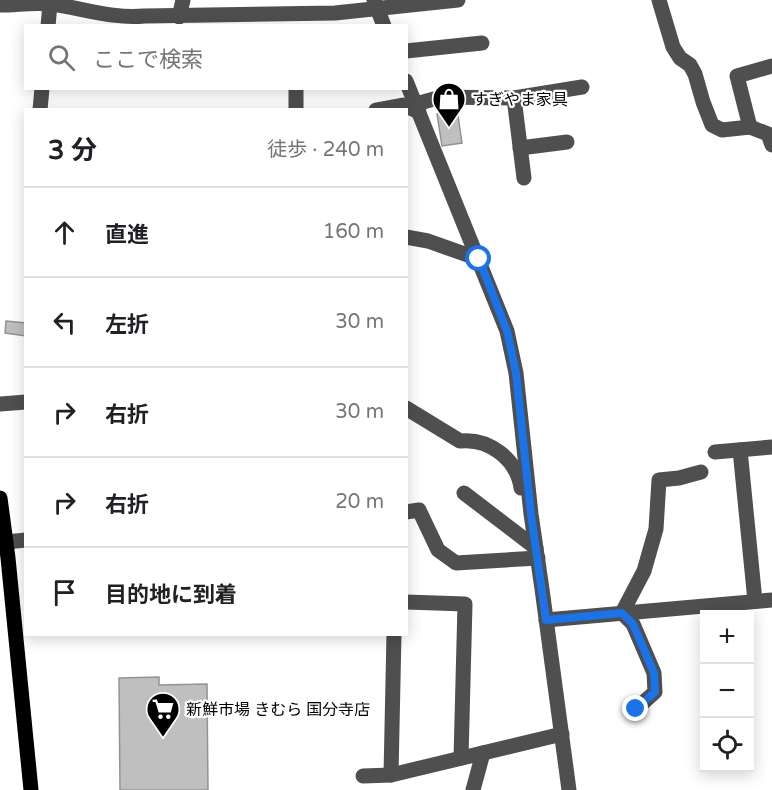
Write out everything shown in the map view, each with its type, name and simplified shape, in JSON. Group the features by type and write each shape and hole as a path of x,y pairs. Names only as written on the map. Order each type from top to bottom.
{"main road":[{"path":"0,498 31,790"}],"street":[{"path":"179,17 183,0"},
{"path":"3,3 50,4 128,18 144,16 295,20 375,4 458,0"},
{"path":"659,0 673,47 680,58 690,65 695,74 702,102 712,125 722,130 750,127 768,134 772,145"},
{"path":"48,24 50,4"},
{"path":"375,4 383,24"},
{"path":"408,51 482,43"},
{"path":"750,127 736,76 772,66"},
{"path":"408,86 507,331 516,373 531,514 569,790"},
{"path":"387,108 403,105 418,108 441,97 514,98 582,87"},
{"path":"40,108 42,90"},
{"path":"296,90 296,108"},
{"path":"514,98 524,178"},
{"path":"520,148 567,142"},
{"path":"408,237 428,241 479,259"},
{"path":"0,404 24,402"},
{"path":"408,409 460,441 470,440 484,443 510,461 519,477 523,509 531,514"},
{"path":"715,452 772,447"},
{"path":"740,450 755,602"},
{"path":"622,613 644,571 656,529 659,480 702,472"},
{"path":"464,494 537,554"},
{"path":"408,512 419,510 438,550 456,563 537,554"},
{"path":"3,542 24,540"},
{"path":"546,620 772,600"},
{"path":"408,602 465,604 461,758"},
{"path":"622,613 633,624 654,673 655,692 636,709"},
{"path":"391,775 394,636"},
{"path":"363,776 391,775 562,734"},
{"path":"473,790 483,753"}],"building":[{"name":"すぎやま家具","path":"457,109 462,143 442,146 437,114"},
{"path":"6,321 24,323 24,336 5,333"},
{"name":"新鮮市場 きむら 国分寺店","path":"159,677 159,685 207,684 208,790 120,790 119,678"}],"place":[{"name":"すぎやま家具","path":"449,128"},
{"name":"新鮮市場 きむら 国分寺店","path":"163,738"}],"route":[{"path":"479,259 507,331 516,373 531,514 546,620 622,613 633,624 654,673 655,692 636,709"}]}
